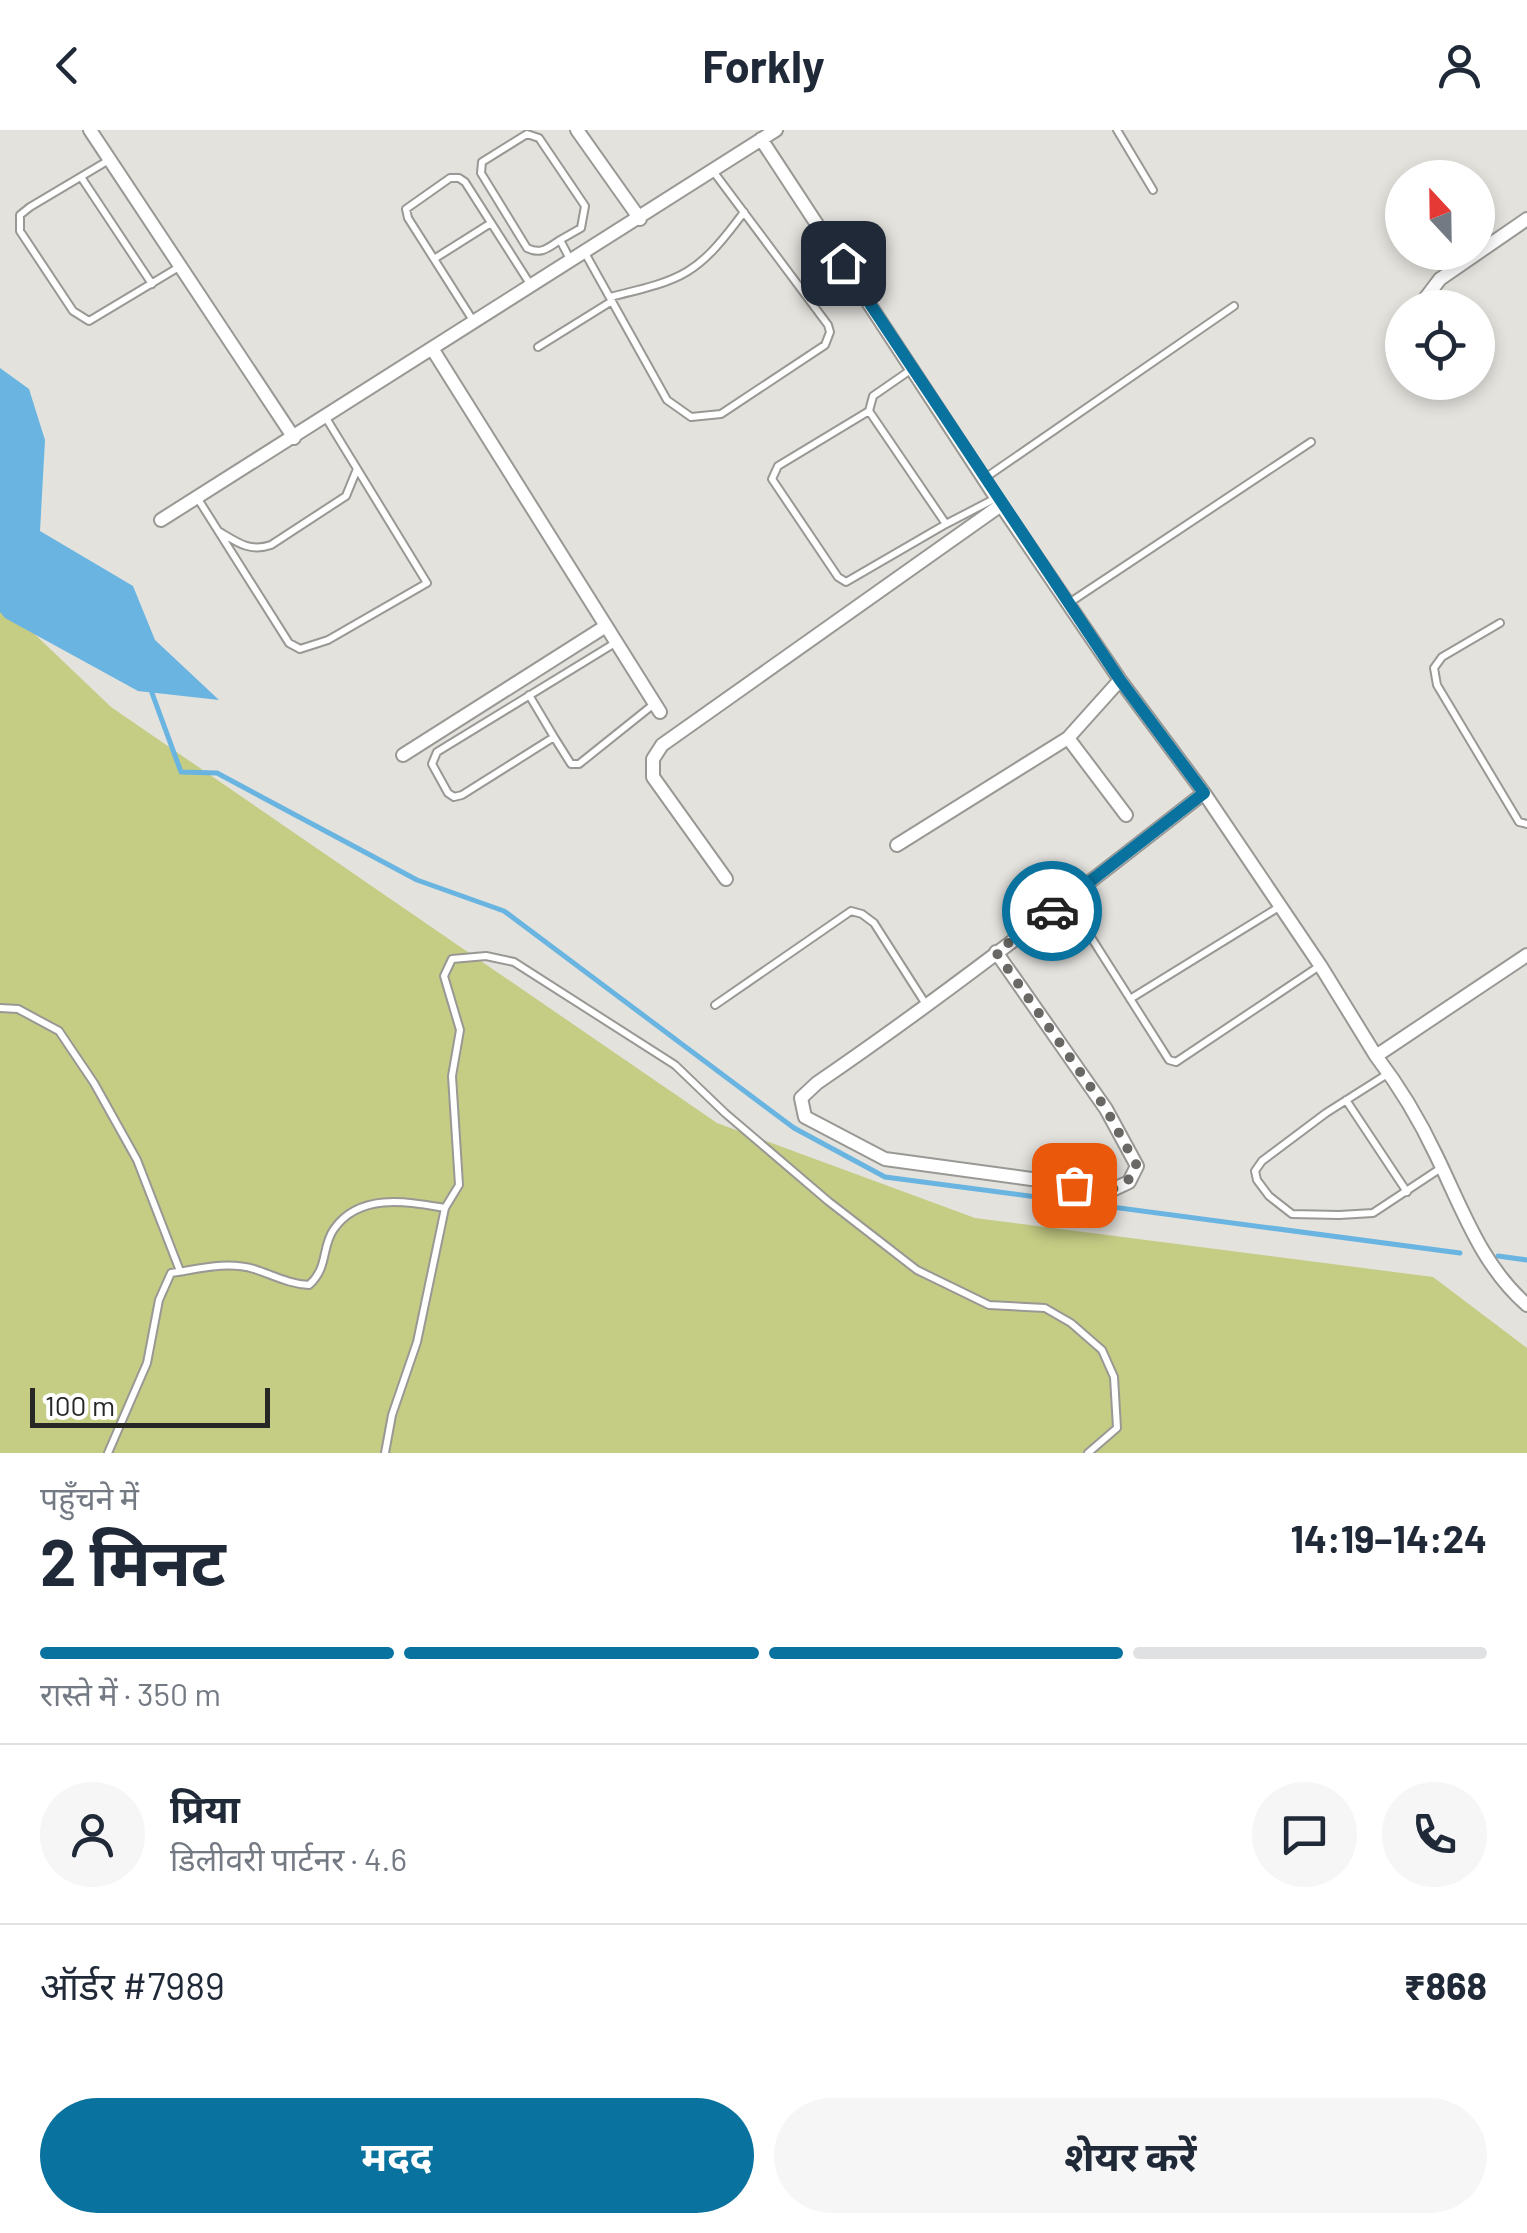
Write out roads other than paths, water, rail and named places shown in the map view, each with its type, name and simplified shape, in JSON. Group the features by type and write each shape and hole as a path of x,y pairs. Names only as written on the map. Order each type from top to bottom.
{"street":[{"path":"90,130 294,438"},
{"path":"577,130 640,218"},
{"path":"161,520 776,130"},
{"path":"761,140 1120,680 1204,793 1320,965 1390,1073 1442,1167 1479,1246 1500,1280 1527,1305"},
{"path":"1432,290 1440,279 1527,219"},
{"path":"433,350 657,708"},
{"path":"726,879 653,777 652,758 662,745 999,501"},
{"path":"403,755 606,626"},
{"path":"897,845 1068,738 1120,680"},
{"path":"1068,738 1126,815"},
{"path":"996,952 1106,1109 1137,1166 1129,1182 1112,1190 885,1160 805,1116 801,1098 928,1007 996,952 1204,793"},
{"path":"1376,1056 1527,954"},
{"path":"1500,1280 1527,1292"}],"lane":[{"path":"1116,130 1154,190"},
{"path":"528,134 539,138 584,206 580,228 560,240 544,251 527,248 481,173 482,162 528,134"},
{"path":"109,160 20,215 20,231 72,311 89,321 180,266"},
{"path":"585,253 668,400 690,417 721,414 825,345 830,332 712,171"},
{"path":"82,176 152,284"},
{"path":"474,323 408,218 406,209 410,202 450,178 459,178 532,287"},
{"path":"538,347 611,299 693,270 720,244 744,212"},
{"path":"434,259 491,223"},
{"path":"560,240 572,262"},
{"path":"985,478 1234,306"},
{"path":"914,368 873,396 869,411 778,466 772,479 838,577 846,582 946,524 999,501"},
{"path":"869,411 946,524"},
{"path":"198,498 289,642 300,648 328,640 427,583 326,418"},
{"path":"1068,603 1311,442"},
{"path":"219,532 244,547 260,549 271,545 346,496 358,469"},
{"path":"1500,623 1442,657 1434,668 1437,686 1519,822 1527,824"},
{"path":"554,738 454,797 432,764 437,752 616,642"},
{"path":"529,695 570,764 579,764 657,708"},
{"path":"1067,900 1168,1060 1176,1062 1320,965"},
{"path":"1130,999 1280,906"},
{"path":"714,1004 851,912 874,923 928,1007"},
{"path":"384,1453 392,1415 417,1342 445,1208 459,1186 452,1076 460,1030 444,976 452,959 486,956 514,962 675,1065 724,1113 917,1270 989,1305 1045,1308 1071,1323 1102,1350 1114,1377 1117,1428 1088,1453"},
{"path":"0,1008 18,1009 59,1031 138,1160 180,1272"},
{"path":"1390,1073 1262,1161 1255,1171 1256,1180 1292,1214 1372,1213 1442,1167"},
{"path":"1346,1100 1407,1192"},
{"path":"108,1453 148,1363 159,1300 171,1273 220,1265 251,1268 296,1285 309,1285 320,1275 334,1229 360,1208 396,1200 445,1208"}],"water":[{"path":"0,368 29,389 45,440 40,531 133,586 155,640 219,700 138,691 0,612"}],"waterway":[{"path":"152,693 181,772 217,773 417,880 504,911 794,1128 885,1177 1460,1253"},
{"path":"1498,1256 1527,1260"}]}
